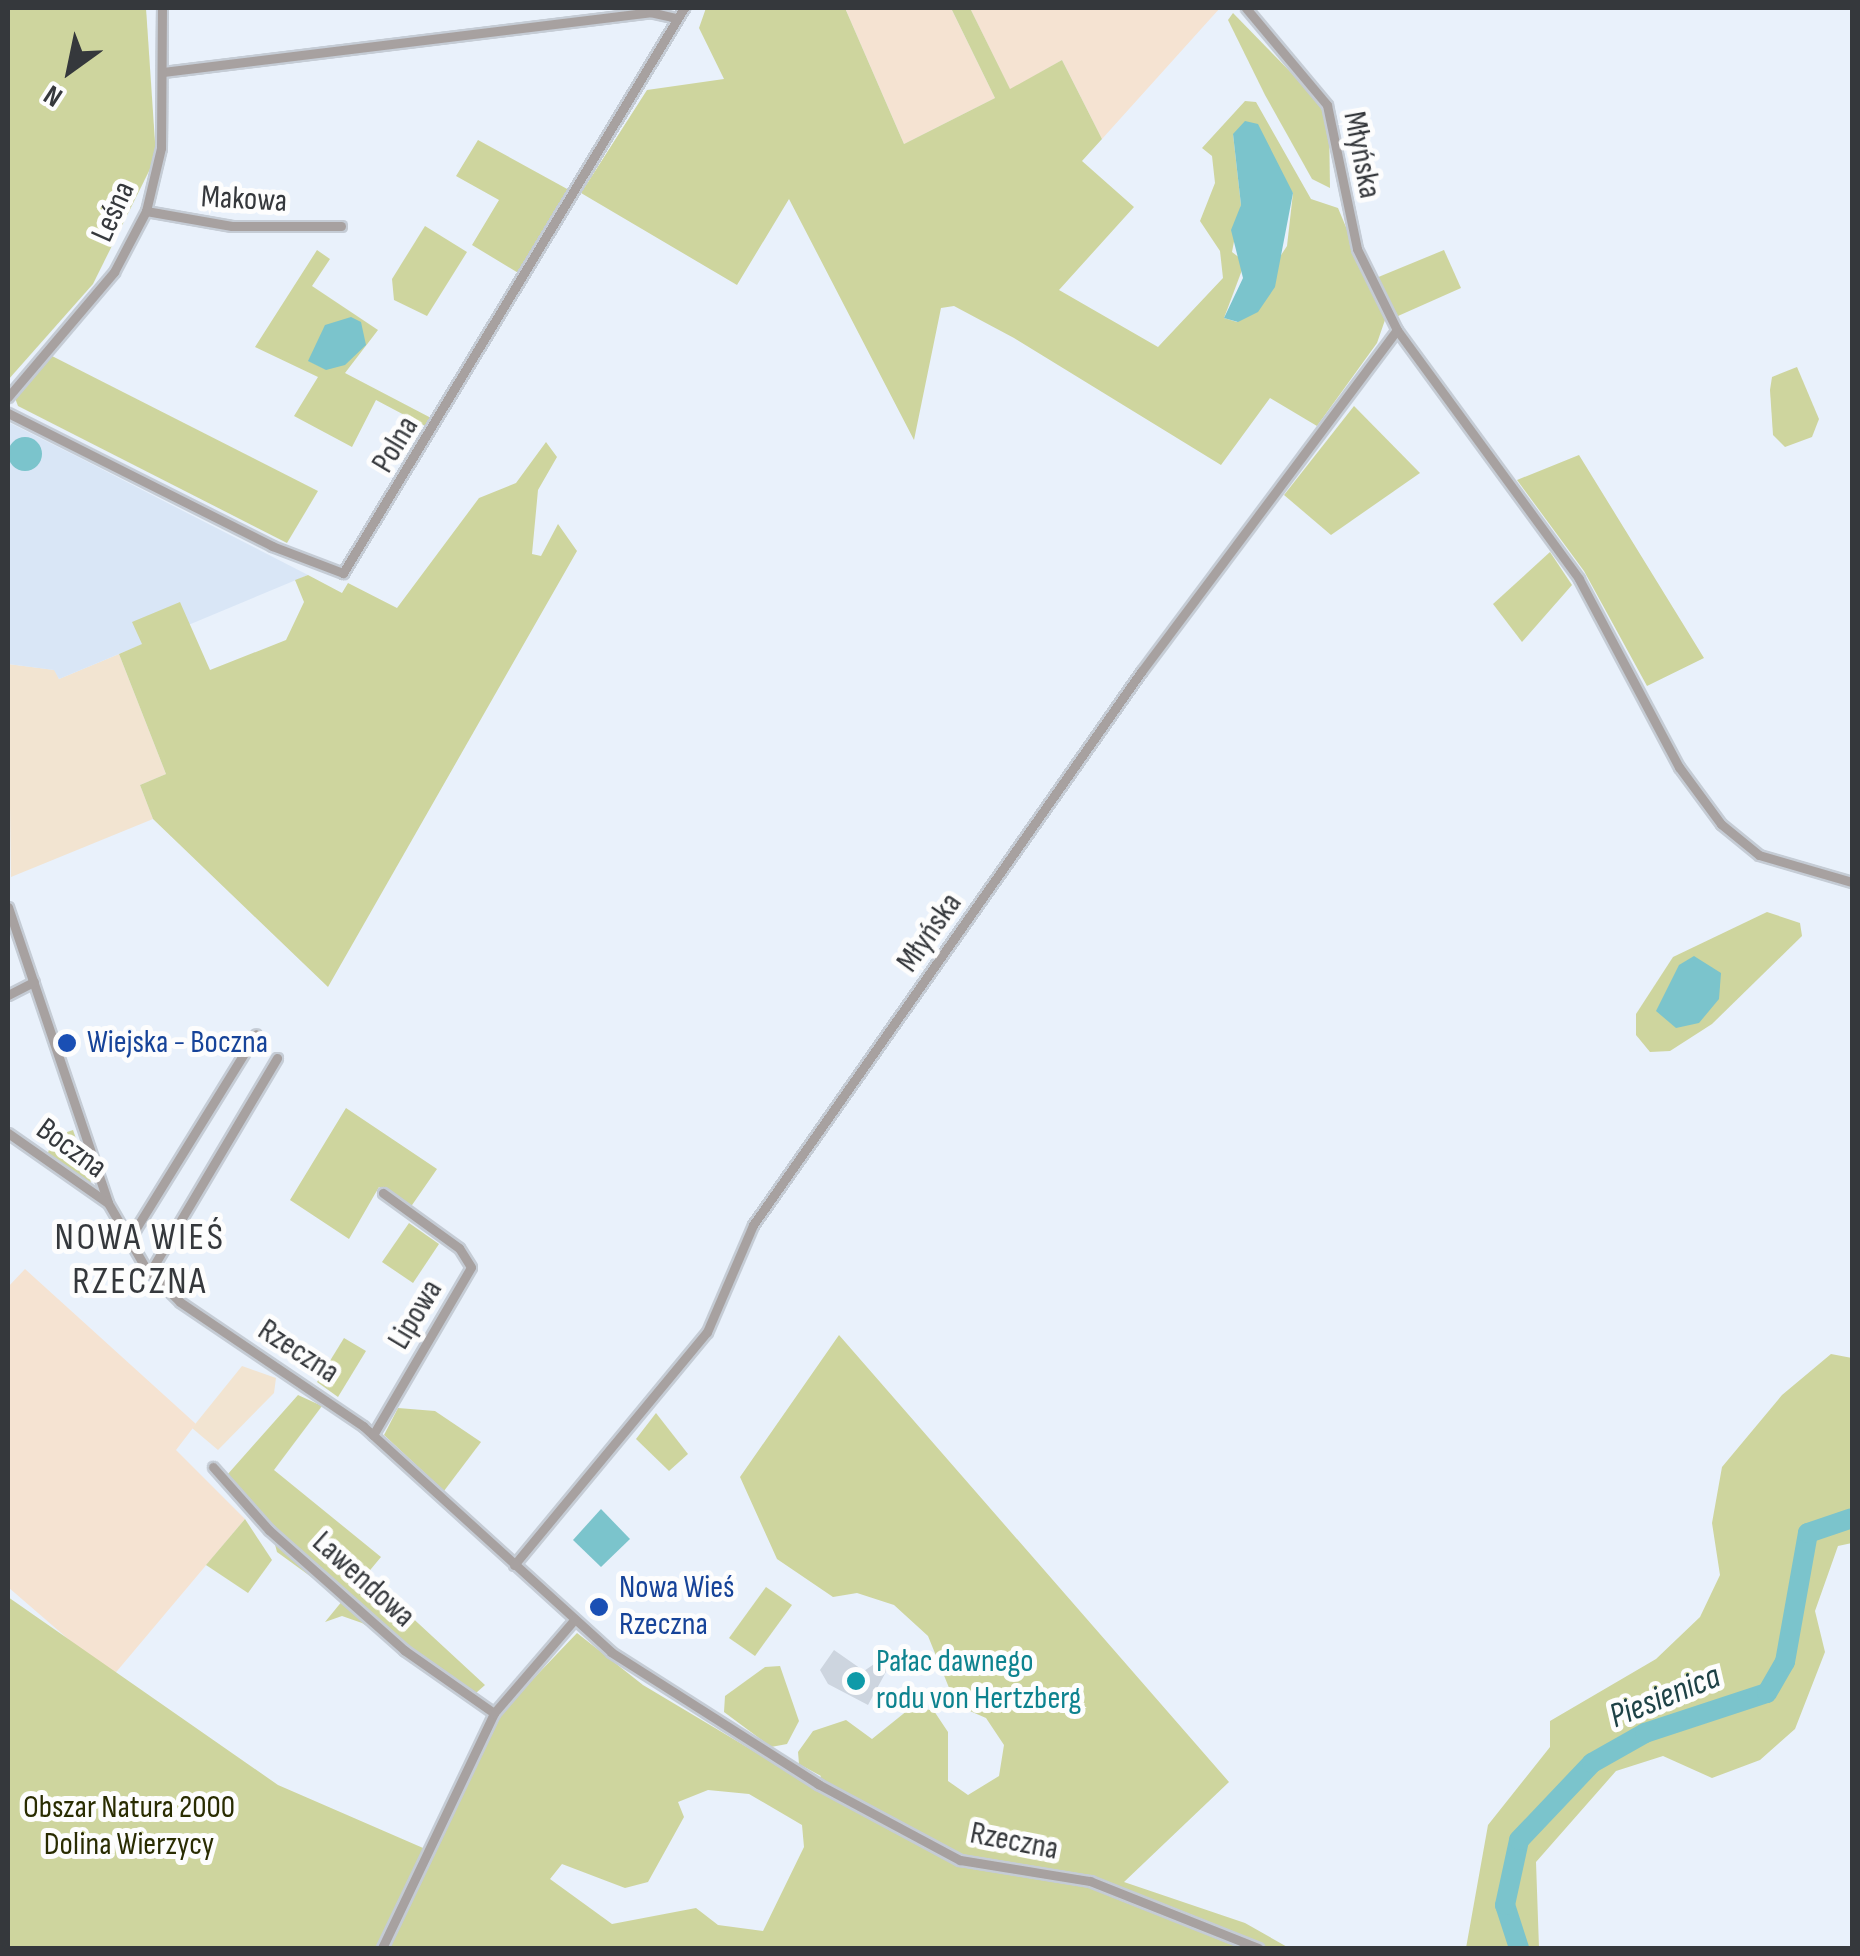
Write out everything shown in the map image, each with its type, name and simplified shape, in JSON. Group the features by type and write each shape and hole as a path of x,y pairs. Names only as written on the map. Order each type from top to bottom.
{"street":[{"name":"Leśna","path":"8,397 114,272 146,211 160,161 162,8"},
{"path":"163,72 650,12 676,18 684,8"},
{"name":"Młyńska","path":"1246,8 1327,105 1357,249 1398,330 1579,580 1666,748 1721,824 1780,868 1852,882"},
{"name":"Polna","path":"8,413 272,546 344,573 676,18"},
{"name":"Makowa","path":"146,211 232,226 341,226"},
{"name":"Młyńska","path":"514,1566 708,1332 752,1225 1141,672 1398,330"},
{"name":"Rzeczna","path":"8,907 108,1203 124,1236 150,1272 196,1314 372,1435 574,1620 642,1675 960,1860 1149,1899 1258,1948"},
{"path":"8,995 34,982"},
{"path":"124,1236 136,1230 256,1034"},
{"path":"150,1272 277,1058"},
{"name":"Boczna","path":"8,1133 108,1203"},
{"name":"Lipowa","path":"372,1435 470,1267 459,1248 383,1193"},
{"name":"Lawendowa","path":"213,1467 269,1530 404,1650 494,1713"},
{"path":"382,1948 494,1713 574,1620"}],"shaded area":[{"path":"845,8 951,8 995,98 904,144"},
{"path":"970,8 1220,8 1102,139 1062,60 1010,90"},
{"path":"8,422 308,575 59,679 54,670 8,664"},
{"path":"119,654 166,774 140,785 153,819 11,877 8,664 55,670 59,679"},
{"path":"25,1269 196,1424 176,1450 245,1519 112,1677 8,1587 8,1287"},
{"path":"242,1366 276,1378 274,1393 218,1450 192,1428"}],"green space":[{"path":"8,8 146,8 156,157 93,284 8,380"},
{"path":"706,8 845,8 904,144 995,98 951,8 970,8 1010,89 1062,60 1102,139 1082,161 1134,207 1059,290 1158,347 1223,278 1220,251 1200,221 1215,183 1212,156 1202,148 1245,101 1256,102 1311,199 1338,208 1385,320 1377,343 1317,426 1270,398 1221,465 1014,338 954,306 941,308 914,440 789,199 737,285 581,193 647,90 724,79 699,28","holes":["1233,134 1293,193 1287,246 1237,322 1224,318 1245,262 1232,252 1241,205"]},
{"path":"1233,13 1317,99 1329,125 1330,188 1312,179 1265,95 1228,20"},
{"path":"478,140 569,190 520,274 472,245 499,200 456,176"},
{"path":"425,226 467,252 427,316 394,300 392,279"},
{"path":"317,250 330,259 312,286 378,330 345,373 433,419 427,427 376,400 352,447 294,416 318,377 255,347"},
{"path":"1444,250 1461,288 1398,316 1376,278"},
{"path":"52,356 318,491 287,543 18,406 15,398"},
{"path":"1797,367 1819,419 1812,437 1785,447 1773,435 1770,390 1772,377"},
{"path":"1354,406 1420,473 1331,535 1284,495"},
{"path":"546,442 557,457 538,490 532,554 541,556 558,524 577,551 328,987 153,819 140,785 166,774 119,654 142,644 132,622 180,602 210,670 286,640 304,602 295,580 308,575 342,593 348,583 397,608 479,498 516,483"},
{"path":"1579,455 1704,658 1647,686 1584,571 1517,480"},
{"path":"1550,552 1572,585 1522,642 1493,604"},
{"path":"1767,912 1800,923 1802,936 1712,1024 1670,1051 1650,1052 1636,1035 1636,1014 1673,957"},
{"path":"346,1108 437,1169 410,1208 379,1187 349,1239 290,1200"},
{"path":"73,1130 93,1188 47,1156 53,1137"},
{"path":"409,1223 439,1244 413,1283 382,1262"},
{"name":"Obszar Natura 2000 Dolina Wierzycy","path":"839,1335 1229,1782 1124,1882 1245,1923 1289,1948 8,1948 8,1597 278,1785 430,1851 495,1719 577,1633 643,1685 814,1787 821,1776 799,1764 798,1752 813,1731 846,1720 872,1739 913,1706 934,1711 948,1732 948,1781 968,1795 999,1776 1004,1745 986,1718 956,1705 928,1636 894,1605 857,1593 833,1597 777,1559 740,1477","holes":["708,1790 749,1794 802,1825 804,1847 763,1931 718,1925 696,1908 612,1924 550,1879 562,1864 625,1888 648,1882 684,1817 678,1802"]},
{"path":"344,1338 366,1351 338,1397 317,1382"},
{"path":"1831,1354 1852,1358 1852,1543 1838,1546 1815,1611 1825,1652 1795,1729 1760,1760 1712,1778 1663,1756 1616,1771 1536,1862 1539,1948 1466,1948 1488,1825 1550,1747 1550,1721 1656,1659 1700,1617 1720,1575 1712,1523 1722,1467 1782,1395"},
{"path":"298,1395 322,1406 274,1470 381,1557 366,1575 485,1685 476,1693 362,1623 342,1616 325,1622 343,1600 277,1552 270,1526 227,1475"},
{"path":"398,1408 435,1411 481,1442 444,1491 384,1435"},
{"path":"656,1413 688,1454 669,1471 636,1439"},
{"path":"245,1519 272,1560 248,1593 206,1565"},
{"path":"766,1587 792,1605 755,1656 729,1638"},
{"path":"780,1666 799,1721 787,1744 771,1747 724,1712 725,1696 765,1667"}],"water":[{"path":"1245,121 1258,124 1293,193 1275,287 1258,312 1238,322 1224,318 1243,278 1231,230 1241,205 1233,134"},
{"path":"351,317 361,322 366,345 345,365 326,370 308,361 325,325"},
{"path":"25,437 37,442 42,454 37,466 25,471 13,466 8,454 13,442"},
{"path":"1694,956 1721,973 1719,999 1699,1023 1676,1028 1656,1011 1679,965"},
{"path":"601,1509 630,1539 601,1567 573,1540"}],"building":[{"name":"Pałac dawnego rodu von Hertzberg","path":"834,1650 864,1671 877,1662 887,1670 868,1705 828,1684 820,1670"}],"waterway":[{"name":"Piesienica","path":"1519,1948 1505,1905 1519,1840 1592,1763 1645,1733 1767,1693 1785,1662 1808,1533 1852,1518"}],"place":[{"name":"Wiejska - Boczna","path":"67,1043"},
{"name":"Nowa Wieś Rzeczna","path":"599,1607"},
{"name":"Pałac dawnego rodu von Hertzberg","path":"856,1681"}],"district":[{"name":"NOWA WIEŚ RZECZNA","path":"140,1260"}]}
